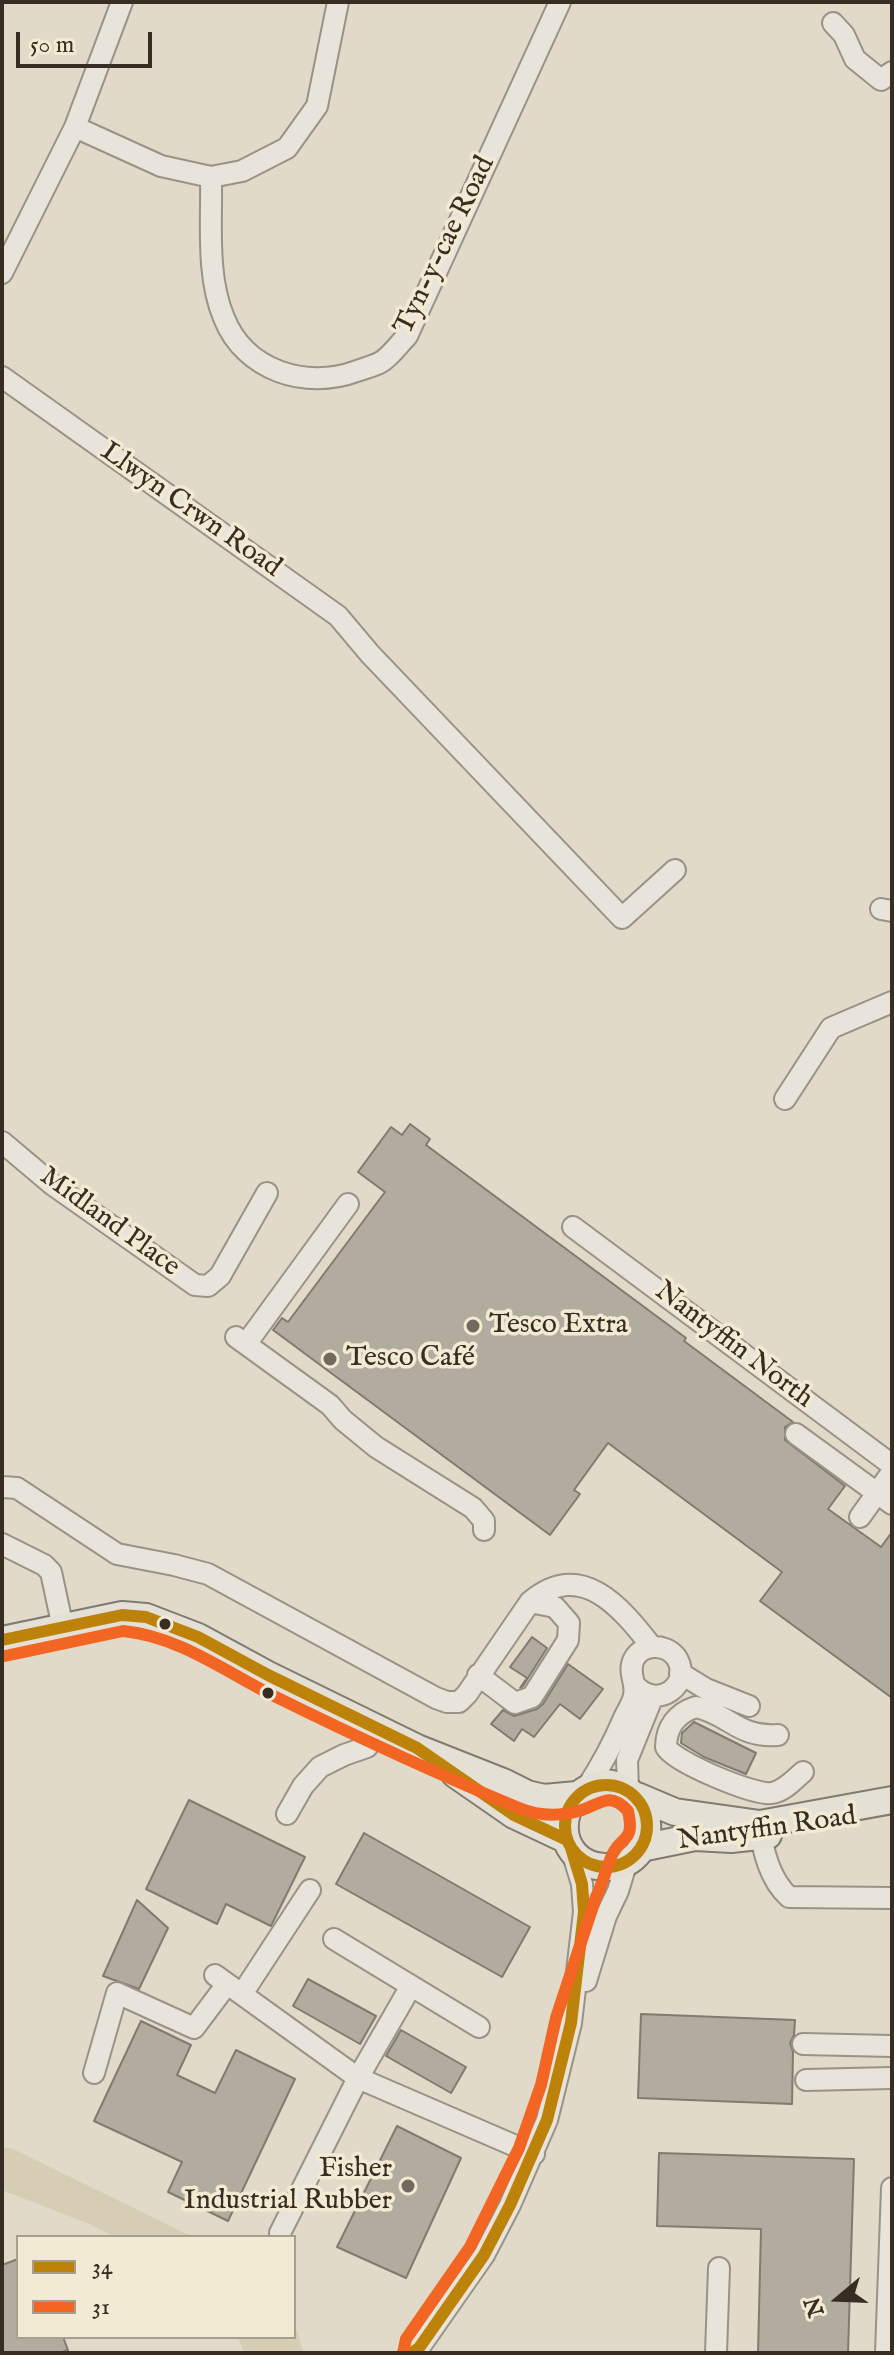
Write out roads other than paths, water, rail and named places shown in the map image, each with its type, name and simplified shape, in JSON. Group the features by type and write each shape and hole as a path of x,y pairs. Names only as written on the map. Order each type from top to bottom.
{"main road":[{"path":"2,1640 122,1615 146,1617 198,1637 417,1748 527,1794 544,1798 582,1792 607,1783 632,1793 643,1805 648,1827 634,1855 603,1867 580,1857 568,1844 514,1815 417,1748"},
{"path":"568,1844 566,1815 582,1792"},
{"name":"Nantyffin Road","path":"632,1793 675,1812 761,1830 813,1829 892,1808"},
{"name":"Nantyffin Road","path":"634,1855 695,1837 731,1839 892,1800"}],"street":[{"path":"2,273 75,127 122,2"},
{"path":"75,127 161,166 211,177 242,171 287,148 317,106 338,2"},
{"name":"Tyn-y-cae Road","path":"211,177 214,283 223,317 235,340 252,358 280,372 310,379 337,378 381,362 407,336 560,2"},
{"path":"833,23 844,35 855,59 887,76"},
{"name":"Llwyn Crwn Road","path":"2,377 338,616 370,654 622,918 675,870"},
{"path":"785,1099 831,1028 892,1002"},
{"name":"Midland Place","path":"2,1142 53,1185 195,1285 208,1286 220,1276 267,1193"},
{"path":"348,1204 241,1341 330,1405 376,1447 473,1508 480,1515 484,1530"},
{"name":"Nantyffin North","path":"573,1227 892,1465"},
{"path":"796,1434 884,1499"},
{"path":"860,1517 884,1499 892,1472"},
{"path":"2,1487 17,1488 117,1554 208,1574 384,1671 447,1702 459,1702 530,1602 566,1583 587,1587 602,1595 631,1620 652,1647"},
{"path":"2,1544 44,1565 51,1572 63,1628"},
{"path":"478,1675 515,1703 532,1697 568,1640 569,1623 555,1607 530,1602"},
{"path":"652,1647 672,1653 677,1659 680,1673 669,1693 653,1696 639,1690 631,1676 633,1660 652,1647"},
{"path":"680,1673 706,1689 749,1706"},
{"path":"582,1792 609,1755 634,1695 634,1684"},
{"path":"632,1793 627,1760 653,1696"},
{"path":"778,1735 759,1736 696,1707 677,1716 667,1736 666,1747 677,1759 759,1793 777,1792 803,1772"},
{"path":"287,1814 303,1786 320,1767 367,1747 380,1729"},
{"path":"761,1830 776,1881 789,1897 892,1898"},
{"path":"416,2351 484,2255 534,2154 556,2089 571,2023 584,1912 582,1884 568,1844"},
{"path":"571,2023 634,1855"},
{"path":"94,2073 117,1993 194,2028 310,1890"},
{"path":"334,1939 479,2027"},
{"path":"228,1984 358,2078 534,2154"},
{"path":"280,2233 358,2078 411,1986"},
{"path":"803,2044 892,2046"},
{"path":"806,2080 892,2078"},
{"path":"886,2353 892,2188"},
{"path":"716,2353 719,2268"}],"place":[{"name":"Tesco Extra","path":"473,1326"},
{"name":"Tesco Café","path":"330,1359"},
{"name":"Fisher Industrial Rubber","path":"408,2186"}]}
